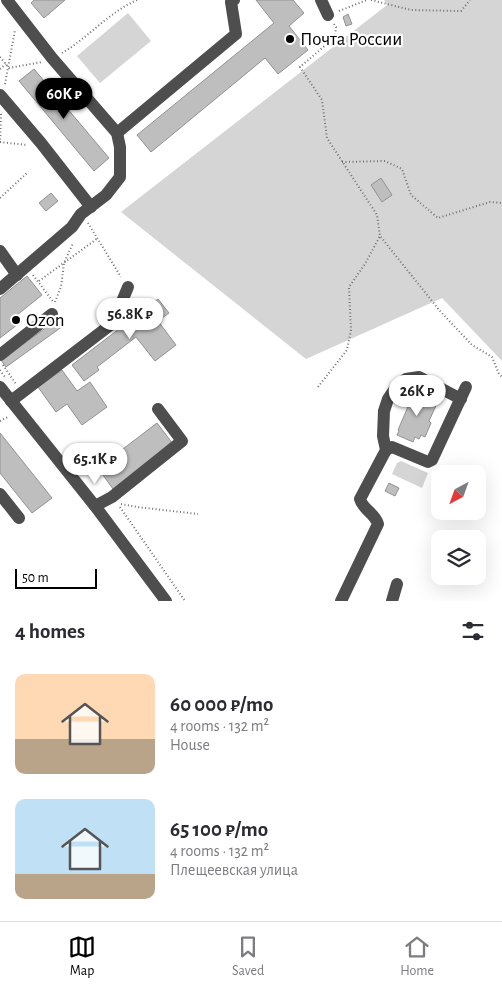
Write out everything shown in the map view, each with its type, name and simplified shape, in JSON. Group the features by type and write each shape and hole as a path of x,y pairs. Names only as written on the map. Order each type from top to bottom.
{"street":[{"path":"0,289 72,227 81,214 106,196 120,177 120,147 117,133 52,58 7,0"},
{"path":"117,133 236,34 231,2 234,0"},
{"path":"321,0 328,15"},
{"path":"2,91 91,207"},
{"path":"0,251 17,275"},
{"path":"15,398 113,323 128,287"},
{"path":"0,355 52,314"},
{"path":"341,601 378,524 376,518 361,505 360,499 386,450 392,447 428,462 432,460 464,393 419,377 406,379 397,386 388,399 384,411 383,436 386,450"},
{"path":"0,387 15,398 166,601"},
{"path":"95,506 112,496 182,442 158,409"},
{"path":"0,494 19,518"},
{"path":"392,601 397,584"}],"path":[{"path":"9,68 34,64 52,58 78,44 127,4 136,0"},
{"path":"367,0 328,15 336,27 335,37 300,67 322,100 327,138 377,215 380,236 440,311 472,345 492,357 502,377"},
{"path":"371,0 411,10 461,11 470,0"},
{"path":"2,91 9,68 18,16"},
{"path":"0,56 9,68"},
{"path":"0,69 6,64"},
{"path":"1,117 0,143 29,145 41,142"},
{"path":"342,162 385,161 402,169 411,195 438,218 490,202 502,203"},
{"path":"0,198 27,173"},
{"path":"84,225 86,220 128,287"},
{"path":"318,387 347,350 351,330 349,287 365,264 380,236"},
{"path":"31,272 54,303 61,287 64,263 76,238"},
{"path":"39,281 98,238"},
{"path":"0,362 20,388 15,398"},
{"path":"0,421 8,417"},
{"path":"185,601 115,501 123,505 198,514"}],"shaded area":[{"path":"384,0 502,0 502,361 442,298 306,359 121,212 387,5"},
{"path":"128,13 151,41 100,83 77,56"},
{"path":"401,461 428,473 422,488 392,474 397,463"}],"building":[{"path":"34,0 65,0 44,18 31,3"},
{"path":"256,0 293,0 304,13 289,26 308,50 278,74 265,58 151,152 137,135 274,23"},
{"path":"348,14 352,24 346,26 343,17"},
{"path":"34,69 109,158 94,171 19,81"},
{"path":"381,178 392,195 382,202 371,185"},
{"path":"51,193 58,201 46,211 39,203"},
{"path":"27,276 42,295 17,315 22,321 0,338 0,298"},
{"path":"158,299 169,313 158,321 176,345 155,361 136,337 97,367 99,370 84,381 72,365"},
{"path":"58,319 63,326 6,367 1,360"},
{"path":"62,370 77,391 90,382 107,407 82,425 67,404 56,412 38,387"},
{"path":"417,392 438,401 429,421 431,423 425,437 421,435 419,439 415,437 413,442 397,435 413,395 415,396"},
{"path":"157,423 173,444 113,489 98,468"},
{"path":"0,433 52,498 32,513 0,473"},
{"path":"389,483 399,488 395,496 385,491"}],"place":[{"name":"Почта России","path":"290,39"},
{"name":"Ozon","path":"16,320"}]}
